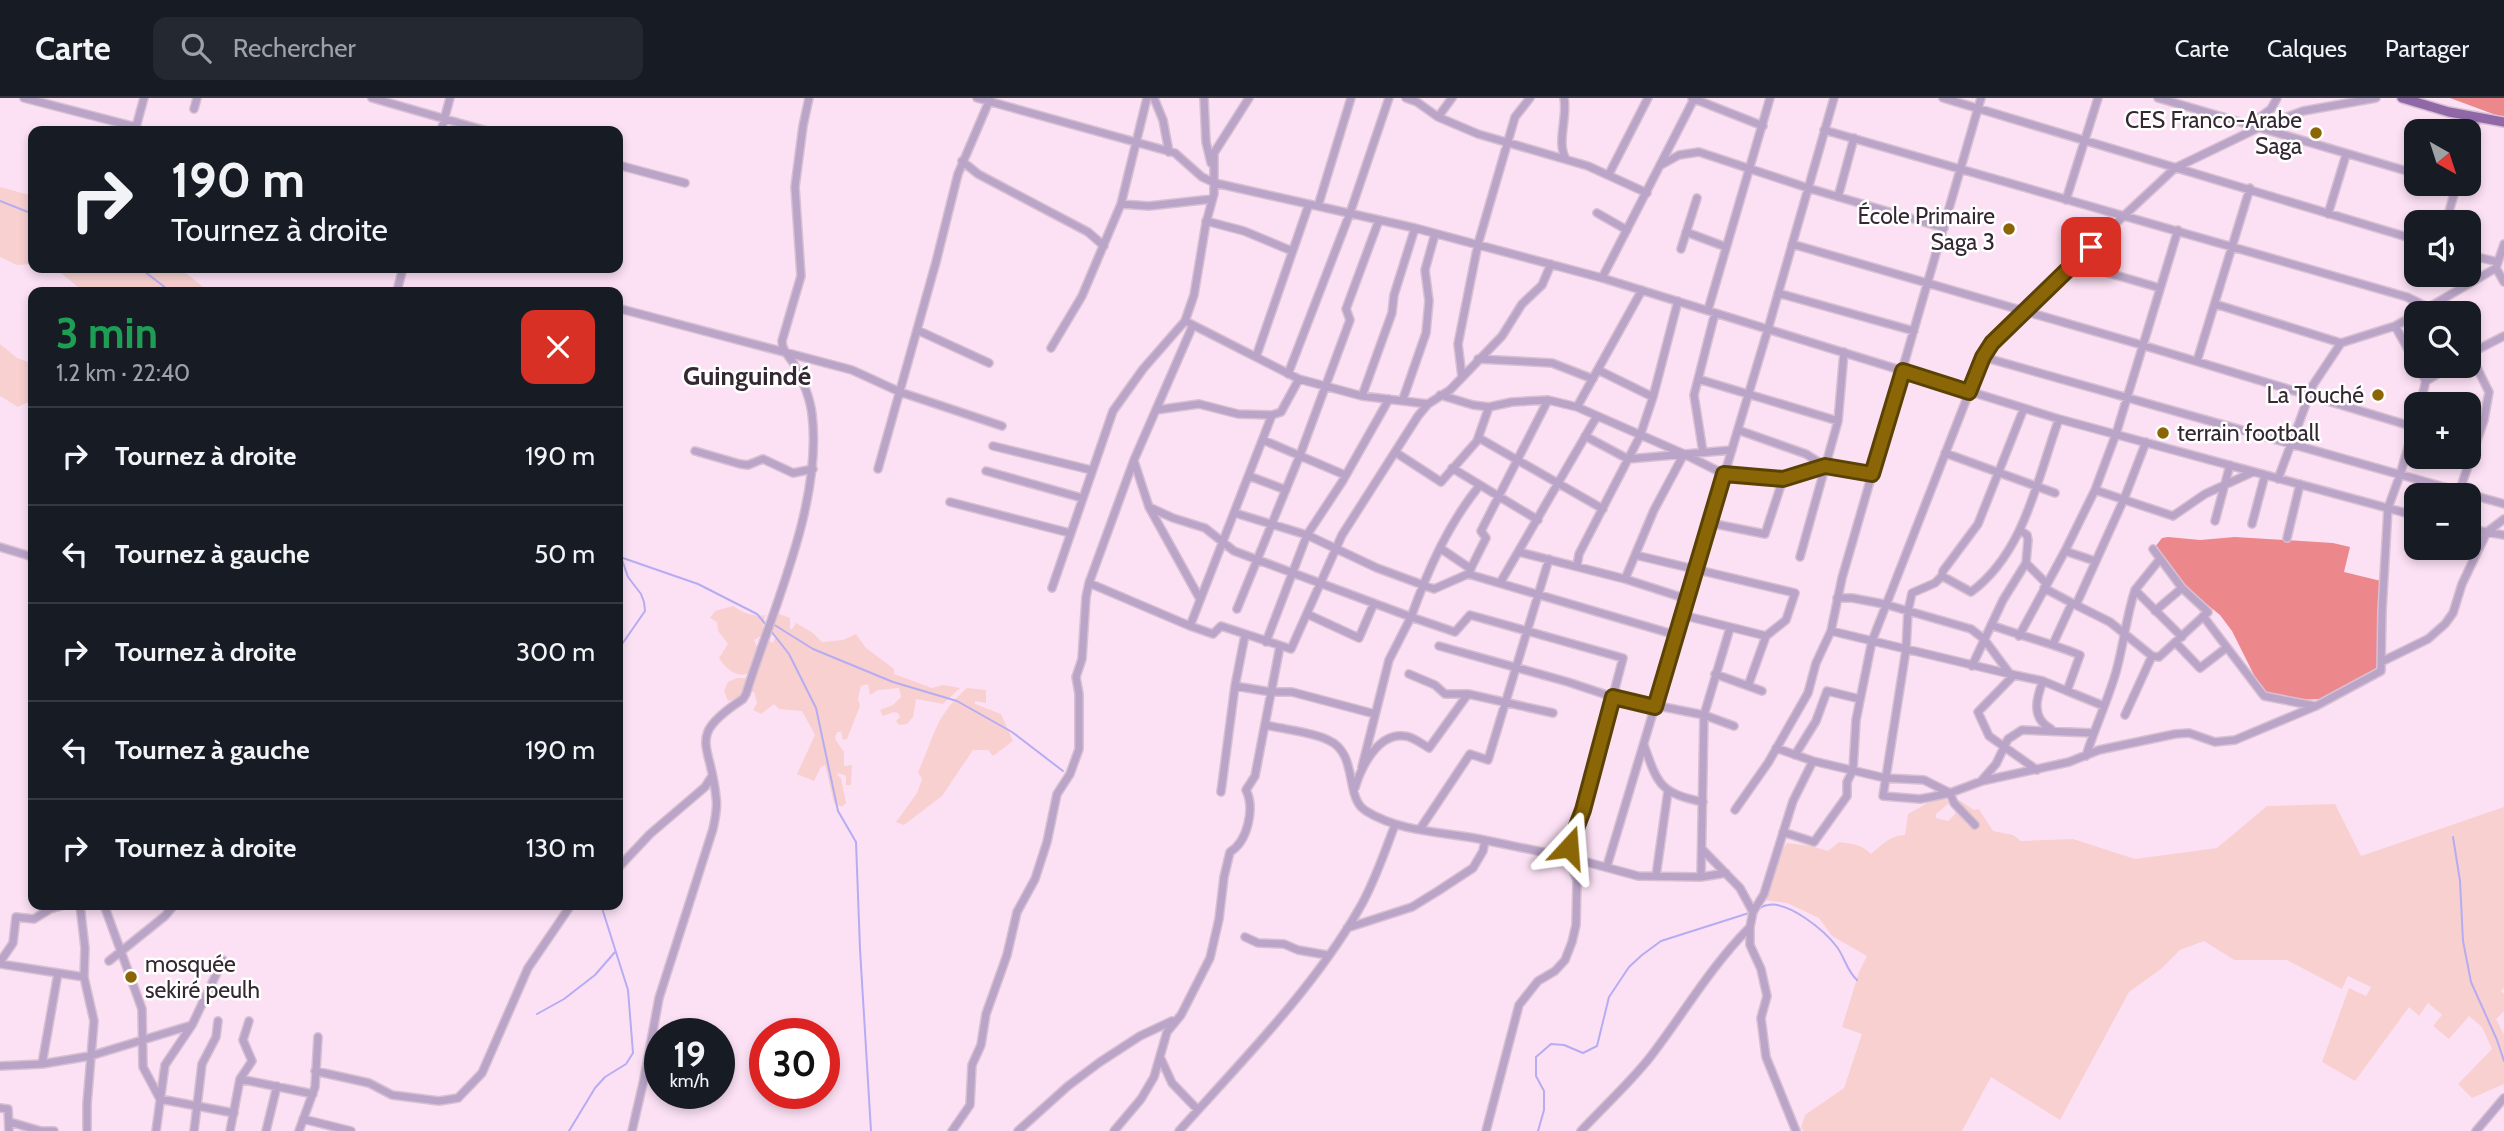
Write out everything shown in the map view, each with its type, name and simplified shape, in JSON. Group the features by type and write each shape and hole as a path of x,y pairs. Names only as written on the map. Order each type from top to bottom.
{"main road":[{"path":"2402,98 2477,119"},
{"path":"2482,120 2504,122"}],"street":[{"path":"24,98 132,126"},
{"path":"136,126 144,98"},
{"path":"194,109 197,98"},
{"path":"372,98 467,126"},
{"path":"442,126 450,98"},
{"path":"632,1131 645,1079 659,998 713,829 717,801 706,754 707,732 716,719 746,694 787,573 813,469 812,414 805,387 782,347 801,276 794,187 809,98"},
{"path":"977,98 1175,153 1202,177 1215,183 1379,219 1602,278 2059,419 2404,512"},
{"path":"1051,348 1083,296 1121,204 1147,98"},
{"path":"1154,98 1163,120 1168,152"},
{"path":"952,1131 970,1105 972,1065 982,1042 986,1014 1007,955 1017,912 1037,874 1057,794 1070,774 1079,749 1079,694 1076,677 1083,659 1089,583 1134,460 1189,323 1215,183 1206,142 1203,98"},
{"path":"1213,171 1214,153 1249,98"},
{"path":"1318,206 1351,98"},
{"path":"1288,374 1350,213 1389,98"},
{"path":"1406,98 1417,102 1438,117 1508,144 1609,174 1647,193"},
{"path":"1438,117 1451,98"},
{"path":"1462,377 1458,344 1478,244 1515,117 1531,98"},
{"path":"1564,98 1561,152 1566,160"},
{"path":"1609,174 1648,98"},
{"path":"1602,278 1693,98 1763,126"},
{"path":"1703,452 1694,395 1726,247 1770,98"},
{"path":"1607,866 1768,329 1833,98"},
{"path":"1943,98 2404,236"},
{"path":"1735,810 1808,693 1816,663 1831,631 1837,598 1981,98"},
{"path":"2066,200 2098,98"},
{"path":"2158,98 2404,171"},
{"path":"2249,125 2272,109 2277,98"},
{"path":"1783,832 1814,842 1847,796 1847,782 1853,770 1853,737 1872,641 1884,604 1983,357 1992,343 2022,311 2175,168 2258,128 2303,111 2376,98"},
{"path":"878,469 962,161 989,100"},
{"path":"1824,130 2178,230 2415,301"},
{"path":"1838,197 1854,138"},
{"path":"1661,165 1679,155 1699,152 1944,228"},
{"path":"2328,214 2346,155"},
{"path":"962,161 978,174 1088,232 1104,246"},
{"path":"623,166 685,183"},
{"path":"2197,361 2250,188"},
{"path":"1681,249 1697,198"},
{"path":"1121,204 1149,206 1212,199"},
{"path":"1256,357 1308,204"},
{"path":"1597,213 1627,230"},
{"path":"1237,609 1300,455 1350,320 1346,309 1379,219"},
{"path":"1206,220 1244,231 1292,251"},
{"path":"1362,396 1392,313 1394,295 1415,228"},
{"path":"2019,636 2095,490 2116,435 2178,230"},
{"path":"1686,232 1726,247"},
{"path":"1403,399 1426,333 1429,301 1425,270 1435,234"},
{"path":"1792,244 2404,424"},
{"path":"2441,301 2497,265 2504,244"},
{"path":"2481,259 2497,265 2504,282"},
{"path":"2074,262 2160,288"},
{"path":"1089,583 1213,634 1221,626 1291,649 1342,535 1395,452 1428,404 1450,390 1502,336 1521,304 1542,285 1551,264"},
{"path":"1577,407 1642,290"},
{"path":"1777,293 1914,331"},
{"path":"1577,566 1579,554 1640,436 1678,301"},
{"path":"2215,304 2341,343"},
{"path":"623,310 852,370 900,392 1002,426"},
{"path":"2278,479 2318,375 2341,343 2404,321"},
{"path":"1189,323 1299,379 1362,396 1428,404"},
{"path":"1052,588 1113,411 1143,369 1189,323"},
{"path":"2395,326 2404,342"},
{"path":"917,330 989,363"},
{"path":"2481,348 2504,336"},
{"path":"1800,557 1838,421 1844,352"},
{"path":"1983,357 2425,483"},
{"path":"1478,359 1552,363 1593,379"},
{"path":"1598,370 1653,397"},
{"path":"2463,483 2484,420 2489,392 2481,376"},
{"path":"2423,392 2424,378"},
{"path":"2426,381 2431,378"},
{"path":"1156,410 1199,404 1238,414 1272,415 1282,412 1299,379"},
{"path":"1698,379 1838,421"},
{"path":"1440,395 1489,407 1512,402 1548,400 1577,407 1724,474 1783,479 1825,466"},
{"path":"1266,642 1307,535 1389,399"},
{"path":"1235,513 1307,535 1336,550 1434,589 1469,571 1486,538 1481,531 1548,400"},
{"path":"1395,452 1441,482 1479,438 1489,407"},
{"path":"2024,408 1978,524 1946,566 1942,576 1935,583 1912,593 1906,650 1883,796 1920,799 1950,793 1982,781 2037,770 2116,746 2189,733 2215,742 2226,742 2316,706 2381,671 2388,508 2404,461"},
{"path":"1190,626 1272,415"},
{"path":"1500,583 1597,416"},
{"path":"1942,576 1971,592 1992,574 2020,530 2059,419"},
{"path":"1738,430 1806,454 1825,466 1872,474"},
{"path":"1585,436 1628,459 1732,450"},
{"path":"1479,438 1603,509"},
{"path":"1263,440 1345,475"},
{"path":"2053,644 2124,499 2146,442"},
{"path":"993,446 1091,470"},
{"path":"695,451 748,465 763,459 793,473 813,469"},
{"path":"1945,453 2055,493"},
{"path":"1625,579 1654,510 1684,454"},
{"path":"1134,460 1149,507 1200,599"},
{"path":"2215,521 2230,465"},
{"path":"1452,468 1538,520"},
{"path":"986,471 1082,498"},
{"path":"2095,490 2173,516 2205,494 2254,472"},
{"path":"2252,524 2265,475"},
{"path":"1249,476 1286,490"},
{"path":"1710,523 1765,534 1783,479"},
{"path":"2287,538 2300,484"},
{"path":"1354,792 1389,660 1457,515 1480,485"},
{"path":"2481,499 2504,505"},
{"path":"950,502 1070,533"},
{"path":"1149,507 1172,519 1205,528 1234,551 1455,632 1471,615 1623,658 1583,810 1571,839 1568,857 1577,880 1576,925 1572,942 1566,960 1555,971 1538,981 1520,1005 1486,1131"},
{"path":"2381,662 2428,639 2445,624 2453,612 2462,584 2487,532 2504,519"},
{"path":"1972,666 2025,563 2028,540 2027,535 2020,530"},
{"path":"2481,531 2504,535"},
{"path":"0,547 28,555"},
{"path":"1440,548 1469,571 1500,583 1676,635"},
{"path":"2025,563 2046,586 2110,622 2152,656 2159,656 2208,612 2182,588 2153,548"},
{"path":"2065,551 2095,561"},
{"path":"1519,552 1625,579 1687,599"},
{"path":"1635,555 1795,593 1786,620 1766,636 1748,686"},
{"path":"1420,829 1470,754 1488,760 1549,559"},
{"path":"2086,755 2112,684 2134,590 2160,559"},
{"path":"2155,611 2182,588"},
{"path":"2134,590 2155,611 2200,668 2226,648"},
{"path":"1837,598 1884,604 1971,629 1984,639 2012,674"},
{"path":"1307,614 1359,638 1374,603"},
{"path":"1682,615 1766,636"},
{"path":"2203,617 2264,696 2316,706"},
{"path":"1991,625 2080,655 2067,691"},
{"path":"1701,877 1704,715 1730,628"},
{"path":"1831,631 2043,681 2104,706"},
{"path":"1221,792 1235,686 1245,635"},
{"path":"1114,1131 1145,1093 1158,1069 1167,1032 1181,1015 1210,958 1230,852 1235,849 1248,827 1249,797 1246,790 1255,776 1280,646"},
{"path":"1439,646 1613,697 1704,715 1734,726"},
{"path":"2125,715 2152,656"},
{"path":"1409,674 1435,685 1445,694 1468,694 1553,713"},
{"path":"1715,674 1762,691"},
{"path":"2012,674 1978,712 1989,736 2037,770"},
{"path":"2043,681 2036,707 2041,722 2051,729"},
{"path":"1235,686 1271,692 1292,692 1375,714"},
{"path":"1795,755 1816,721 1827,691 1860,699"},
{"path":"1362,767 1371,754 1389,738 1405,735 1429,748 1468,694"},
{"path":"1266,725 1328,740 1340,748 1353,778 1356,800 1364,810 1395,825 1568,857 1638,876 1701,877 1726,873"},
{"path":"1982,781 1996,764 2012,735 2022,730 2051,729 2093,733"},
{"path":"1644,743 1659,781 1668,791 1674,796 1703,802"},
{"path":"1776,748 1813,761 1885,778 1916,778 1950,793 1954,804 1975,825"},
{"path":"1796,1131 1766,1057 1761,1018 1767,996 1761,969 1750,945 1750,927 1753,912 1764,894 1793,801 1813,761"},
{"path":"623,863 650,834 705,786 712,775"},
{"path":"1656,876 1668,791"},
{"path":"1180,1131 1231,1075 1346,929 1369,890 1395,825"},
{"path":"1346,929 1412,907 1473,869 1486,840"},
{"path":"1702,849 1740,888 1753,912"},
{"path":"48,910 34,919 16,917 13,943 0,963 84,976"},
{"path":"81,910 85,948 84,976 94,1021 87,1131"},
{"path":"106,910 142,1009 143,1067 160,1099"},
{"path":"109,961 170,910"},
{"path":"315,1071 369,1083 392,1096 439,1101 458,1098 482,1073 528,968 569,910"},
{"path":"1581,1131 1632,1079 1725,953 1750,927"},
{"path":"1245,937 1258,943 1284,944 1298,950 1327,955"},
{"path":"156,1131 165,1065 192,1024 223,960"},
{"path":"42,1064 58,973"},
{"path":"1018,1131 1068,1086 1100,1062 1181,1015"},
{"path":"194,1131 202,1064 216,1037 218,1021"},
{"path":"230,1131 240,1079 252,1061 243,1040 249,1021"},
{"path":"0,1066 42,1064 90,1056 192,1024"},
{"path":"299,1131 313,1094 318,1037"},
{"path":"1160,1055 1172,1083 1198,1110"},
{"path":"240,1079 313,1094"},
{"path":"266,1131 277,1086"},
{"path":"2476,1131 2504,1098"},
{"path":"160,1099 234,1113"},
{"path":"0,1108 8,1109 9,1127 54,1131"},
{"path":"303,1119 351,1131"}],"shaded area":[{"path":"2450,98 2504,98 2504,118"},
{"path":"0,187 28,195 28,264 17,265 0,257"},
{"path":"61,273 186,273 203,287 78,287"},
{"path":"0,344 17,358 28,362 28,402 18,407 0,396"},
{"path":"2235,537 2333,543 2350,547 2344,572 2381,581 2377,671 2321,699 2297,700 2266,693 2258,683 2232,631 2220,615 2189,590 2155,547 2162,538 2200,540"},
{"path":"733,606 748,614 765,615 762,635 754,640 758,649 751,672 741,675 725,666 719,658 728,644 718,631 717,622 710,618 715,611"},
{"path":"777,613 790,618 790,629 796,623 822,642 843,640 856,634 866,648 894,669 894,674 932,688 943,685 960,688 943,704 916,699 913,717 907,724 899,725 896,721 900,717 898,713 883,716 880,710 893,705 901,697 899,688 878,690 870,695 868,684 861,686 858,699 860,706 847,739 843,740 841,732 837,732 835,739 844,752 844,766 852,765 851,785 846,785 846,776 839,773 837,775 841,778 846,803 842,807 834,803 825,765 821,767 814,781 797,774 815,735 802,711 779,709 774,704 761,714 753,710 757,703 754,692 750,692 767,640 773,643 776,635 769,632"},
{"path":"737,678 748,678 741,693 728,701 724,691 728,682"},
{"path":"967,688 986,690 986,703 975,701 975,704 1001,714 1013,741 993,756 988,750 973,750 942,796 904,825 896,822 917,793 922,779 918,772 942,717"},
{"path":"1945,798 1949,803 1936,814 1936,818 1948,821 1955,814 1956,798 1974,810 1979,809 1993,831 2013,835 2021,841 2073,839 2135,859 2217,848 2267,806 2335,804 2361,856 2504,807 2504,987 2501,991 2504,994 2504,1011 2496,1019 2504,1035 2504,1084 2472,1098 2458,1084 2492,1049 2482,1027 2469,1016 2449,1039 2433,1026 2442,1015 2428,1003 2419,1016 2409,1007 2355,1081 2322,1062 2349,988 2366,996 2371,987 2348,976 2342,989 2287,960 2234,960 2204,941 2180,950 2161,969 2129,992 2060,1120 1991,1077 1962,1131 1804,1131 1801,1128 1805,1115 1844,1088 1862,1034 1842,1027 1859,972 1867,956 1832,936 1819,918 1787,903 1764,900 1776,863 1787,843 1828,851 1839,842 1860,846 1871,854 1891,839 1905,835 1908,814 1929,802"}],"waterway":[{"path":"0,201 28,212"},
{"path":"146,273 165,287"},
{"path":"623,558 698,584 757,614"},
{"path":"623,563 628,577 641,594 645,611 623,643"},
{"path":"758,615 767,626"},
{"path":"773,624 813,649 893,682 957,701 1012,732 1063,771"},
{"path":"771,631 789,654 816,708 838,811 856,842 871,1131"},
{"path":"2453,837 2460,881 2463,941 2471,982 2504,1061"},
{"path":"1757,909 1777,905 1806,918 1837,947 1857,980"},
{"path":"569,1131 595,1088 605,1077 626,1064 633,1053 628,990 603,910"},
{"path":"1538,1131 1544,1110 1544,1091 1536,1076 1536,1057 1551,1044 1564,1045 1583,1053 1597,1046 1609,997 1629,967 1661,941 1749,913"},
{"path":"537,1014 564,999 595,975 615,952"}],"place":[{"name":"CES Franco-Arabe Saga","path":"2316,133"},
{"name":"École Primaire Saga 3","path":"2009,229"},
{"name":"La Touché","path":"2378,395"},
{"name":"terrain football","path":"2163,433"},
{"name":"mosquée sekiré peulh","path":"131,977"}],"district":[{"name":"Guinguindé","path":"747,376"}],"route":[{"path":"1569,847 1583,810 1613,697 1655,707 1724,474 1783,479 1825,466 1872,474 1903,371 1969,392 1983,357 1992,343 2091,247"}]}
